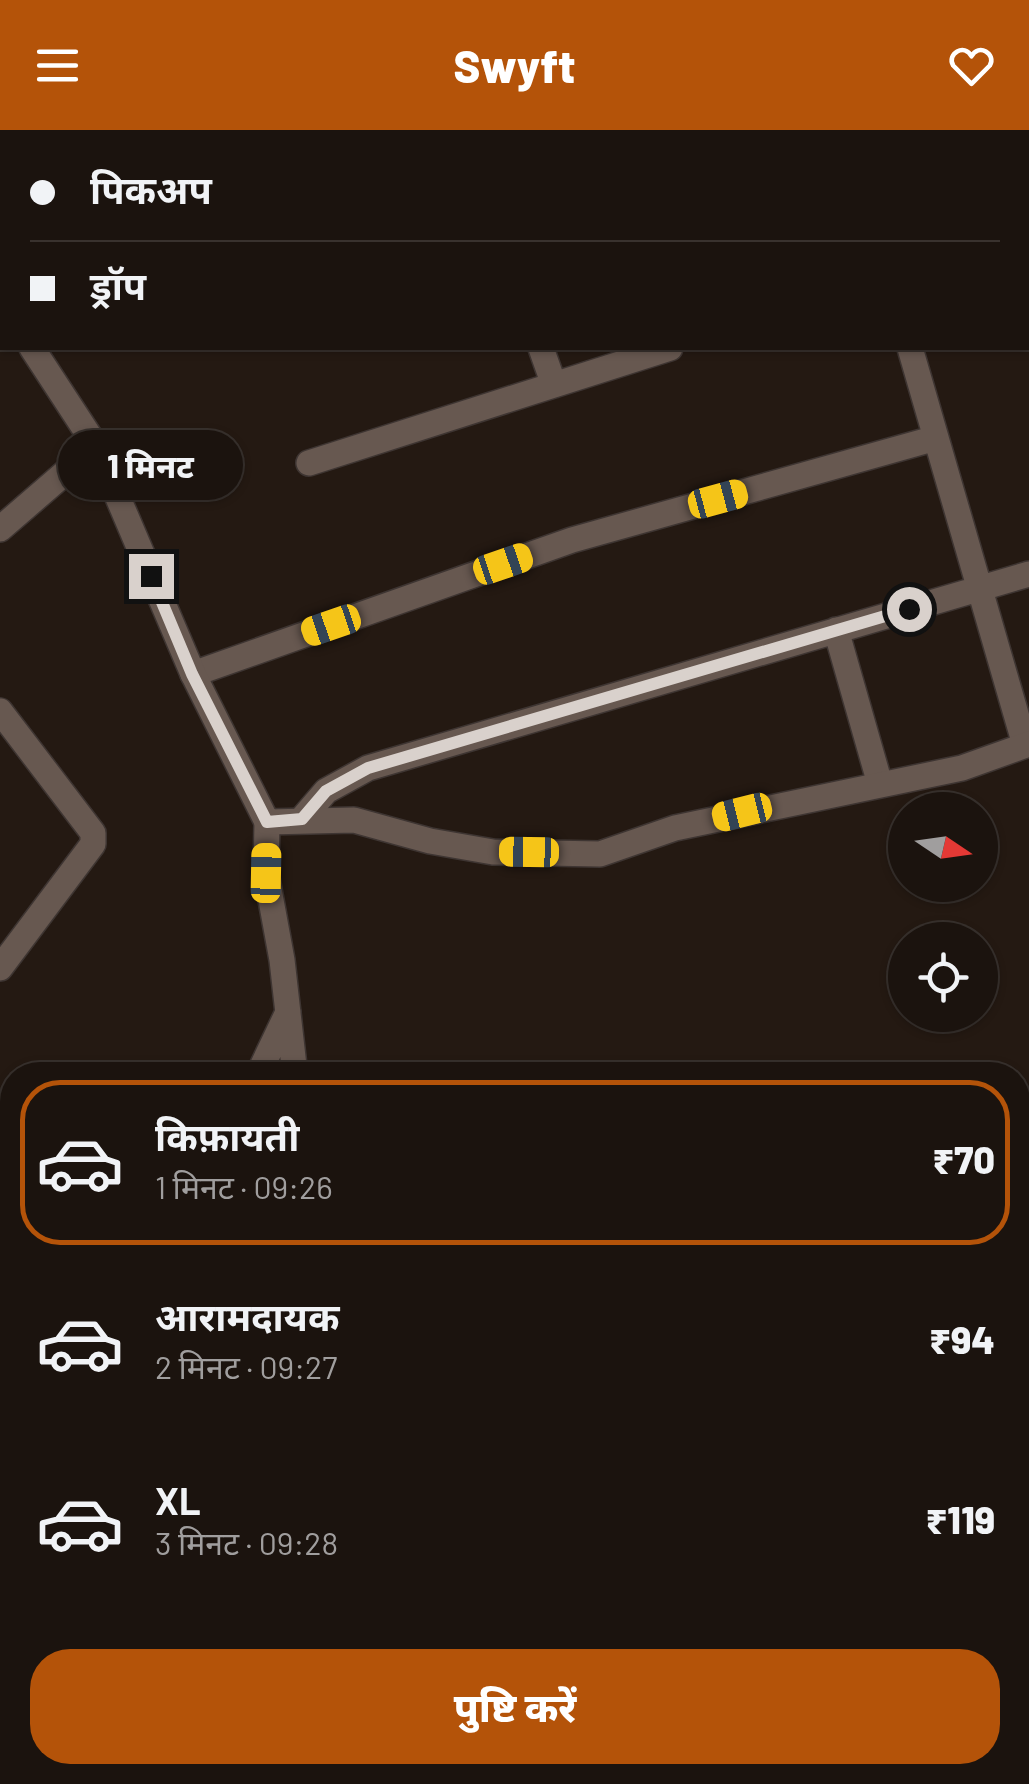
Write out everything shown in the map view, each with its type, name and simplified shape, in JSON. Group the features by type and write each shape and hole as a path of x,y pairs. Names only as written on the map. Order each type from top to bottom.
{"street":[{"path":"33,350 96,446 192,674 267,822 266,873 294,1062"},
{"path":"542,350 554,385"},
{"path":"308,462 664,350"},
{"path":"267,822 354,820 430,841 493,852 600,854 676,828 962,768 1027,744 911,350"},
{"path":"192,674 572,540 936,438"},
{"path":"0,529 96,446"},
{"path":"302,819 326,791 368,768 1029,574"},
{"path":"836,630 880,784"},
{"path":"0,711 93,833 94,844 0,968"},
{"path":"264,1062 288,1012"}],"route":[{"path":"151,576 192,674 267,822 302,819 326,791 368,768 909,609"}]}
